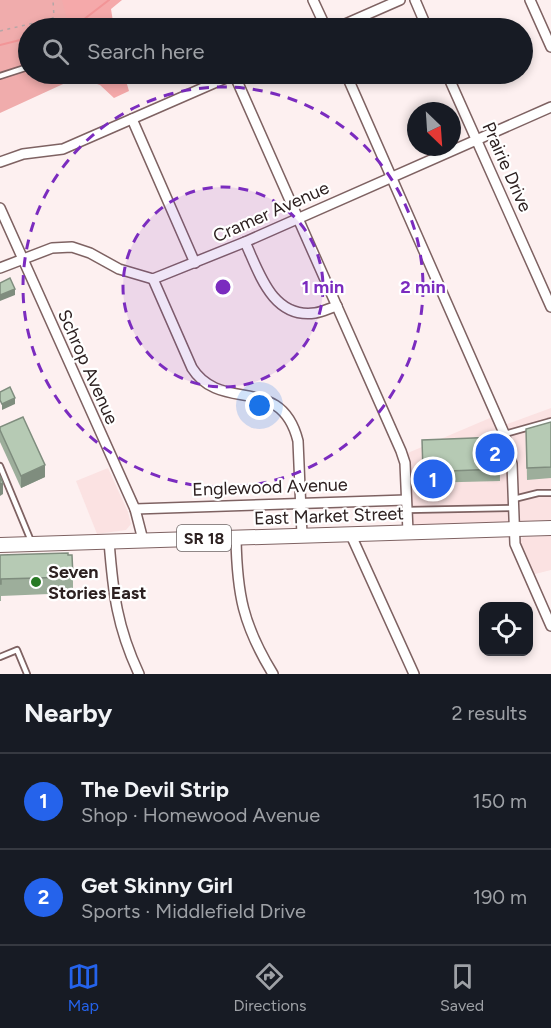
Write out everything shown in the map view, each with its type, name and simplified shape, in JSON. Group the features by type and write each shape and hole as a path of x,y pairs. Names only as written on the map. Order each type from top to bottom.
{"main road":[{"name":"East Market Street","path":"0,545 551,528"}],"street":[{"path":"313,0 321,18"},
{"path":"359,18 400,0"},
{"path":"415,0 423,18"},
{"path":"530,0 551,47"},
{"path":"0,162 23,154 63,149 211,84"},
{"path":"238,84 401,451 405,463 408,532"},
{"path":"350,84 505,434 512,464 514,544 551,626"},
{"name":"Prairie Drive","path":"451,84 551,306"},
{"name":"Cramer Avenue","path":"153,279 246,242 551,107"},
{"path":"132,119 195,263"},
{"name":"Schrop Avenue","path":"0,208 135,509 142,540"},
{"path":"246,242 265,285 277,301 291,309 308,313 316,313 337,306"},
{"path":"0,268 52,248 72,248 90,253 119,269 153,279 192,368 200,379 223,392 261,398 278,407 288,417 298,441 302,535"},
{"name":"Englewood Avenue","path":"135,509 406,500"},
{"path":"350,533 414,674"},
{"path":"236,538 242,608 253,638 273,674"},
{"path":"109,541 117,615 124,640 139,674"}],"lane":[{"path":"0,76 18,70"},
{"path":"505,434 551,422"},
{"path":"0,466 32,544"},
{"path":"407,510 514,504 538,493 551,493"},
{"path":"0,657 17,650 27,674"}],"path":[{"path":"52,18 55,12 53,0"},
{"path":"0,31 18,27"}],"shaded area":[{"path":"0,0 75,0 83,18 18,18 18,84 63,84 0,113"},
{"path":"62,0 122,0 111,9 112,18 67,18"},
{"path":"97,84 127,84 129,91 114,98"},
{"path":"551,408 551,528 408,532 403,455 497,415 502,426"},
{"path":"108,468 131,524 126,530 97,534 76,481"},
{"path":"551,536 551,570 531,575 519,541 523,537"}],"building":[{"path":"10,278 15,289 0,295 0,283"},
{"path":"10,387 15,398 2,404 0,392"},
{"path":"23,417 45,465 21,476 0,427"},
{"path":"551,422 551,467 527,468 526,429"},
{"path":"499,437 500,469 423,472 422,440"},
{"path":"68,553 72,555 73,577 1,579 0,584 0,555"}],"waterway":[{"path":"86,18 109,0"},
{"path":"0,45 18,40"}],"place":[{"name":"Get Skinny Girl","path":"495,453"},
{"name":"The Devil Strip","path":"433,479"},
{"name":"Seven Stories East","path":"36,582"}]}
